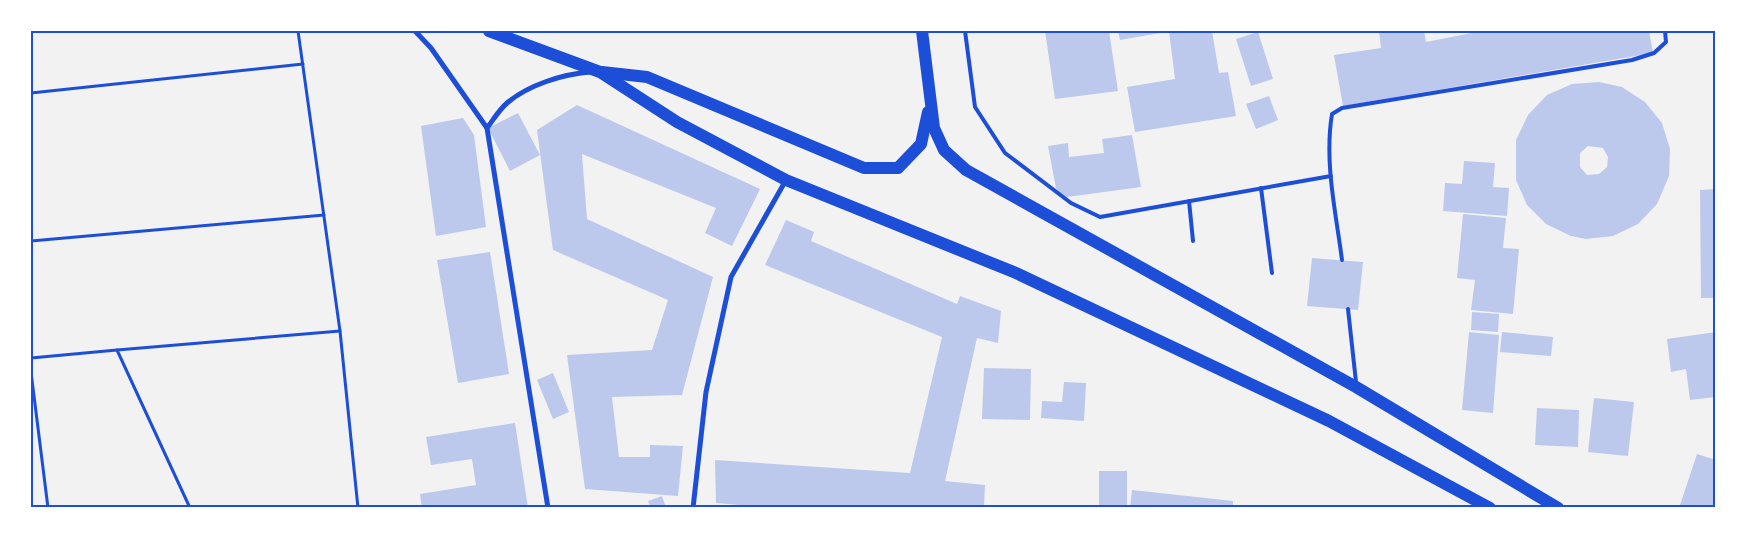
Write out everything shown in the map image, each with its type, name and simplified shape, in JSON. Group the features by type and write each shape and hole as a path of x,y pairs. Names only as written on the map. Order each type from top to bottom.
{"main road":[{"path":"489,31 600,72 677,122 786,180 1016,273 1329,421 1490,508"},
{"path":"922,31 934,128 944,150 966,170 1356,387 1558,508"},
{"path":"600,72 647,77 864,168 898,168 921,144 931,103"}],"street":[{"path":"415,31 431,48 487,128 548,508"},
{"path":"487,128 507,103 536,87 568,74 600,72"},
{"path":"694,508 706,392 731,277 786,180"}],"lane":[{"path":"965,31 975,107 1005,153 1070,203 1100,217 1331,176"},
{"path":"1342,260 1331,176 1330,127 1332,114 1342,108 1632,60 1654,53 1666,42 1665,31"},
{"path":"1261,188 1272,273"},
{"path":"1189,201 1193,241"},
{"path":"1348,309 1356,387"}],"path":[{"path":"298,31 340,331 358,508"},
{"path":"31,93 304,64"},
{"path":"31,241 325,215"},
{"path":"31,358 340,331"},
{"path":"117,350 190,508"},
{"path":"31,372 48,508"}],"building":[{"path":"1045,31 1109,31 1118,91 1055,99"},
{"path":"1118,31 1165,31 1166,32 1120,40"},
{"path":"1169,31 1212,31 1219,73 1228,72 1236,116 1135,132 1127,87 1175,79"},
{"path":"1379,31 1424,31 1426,42 1482,31 1649,31 1653,53 1343,106 1334,55 1381,48"},
{"path":"1258,32 1273,79 1251,86 1236,39"},
{"path":"1599,82 1622,87 1645,102 1662,123 1670,149 1669,176 1657,204 1638,224 1613,236 1586,239 1571,236 1546,224 1527,205 1516,180 1516,140 1528,115 1547,95 1572,84","holes":["1588,146 1603,148 1608,157 1607,167 1599,174 1587,175 1580,167 1580,153"]},
{"path":"1269,96 1278,120 1256,129 1246,104"},
{"path":"577,105 760,189 732,246 705,233 716,208 582,154 587,219 713,277 682,395 612,397 619,457 650,457 650,445 683,446 678,496 585,489 567,355 652,350 668,300 553,250 537,130"},
{"path":"518,113 540,155 510,171 488,128"},
{"path":"463,118 474,135 486,227 436,236 421,126"},
{"path":"1132,135 1141,187 1067,197 1056,188 1048,146 1068,143 1069,157 1104,153 1102,139"},
{"path":"1464,161 1495,163 1493,187 1509,188 1507,216 1443,211 1445,183 1462,184"},
{"path":"1716,189 1716,298 1701,298 1700,190"},
{"path":"1463,214 1506,218 1503,248 1519,249 1513,314 1471,310 1475,280 1457,278"},
{"path":"786,220 814,232 811,241 957,304 960,296 1001,311 998,343 977,338 945,481 985,485 984,508 775,508 716,503 715,460 910,473 942,337 765,265"},
{"path":"490,252 509,374 458,383 437,260"},
{"path":"1312,258 1363,262 1358,310 1307,306"},
{"path":"1472,312 1499,314 1498,332 1471,330"},
{"path":"1469,332 1499,335 1493,413 1462,410"},
{"path":"1502,332 1553,337 1551,356 1500,352"},
{"path":"1716,332 1716,397 1690,400 1686,369 1671,372 1667,339"},
{"path":"984,368 1031,369 1030,420 982,419"},
{"path":"553,373 569,412 553,419 537,380"},
{"path":"1064,382 1086,383 1084,421 1041,418 1042,401 1062,402"},
{"path":"1594,398 1634,402 1628,456 1588,452"},
{"path":"1537,408 1579,410 1578,447 1535,445"},
{"path":"515,423 528,508 422,508 420,494 476,485 472,459 431,465 426,437"},
{"path":"1697,454 1716,460 1716,508 1679,508"},
{"path":"1099,471 1127,471 1127,508 1099,508"},
{"path":"1132,490 1233,501 1233,508 1130,508"},
{"path":"662,496 666,508 651,508 648,501"}]}
